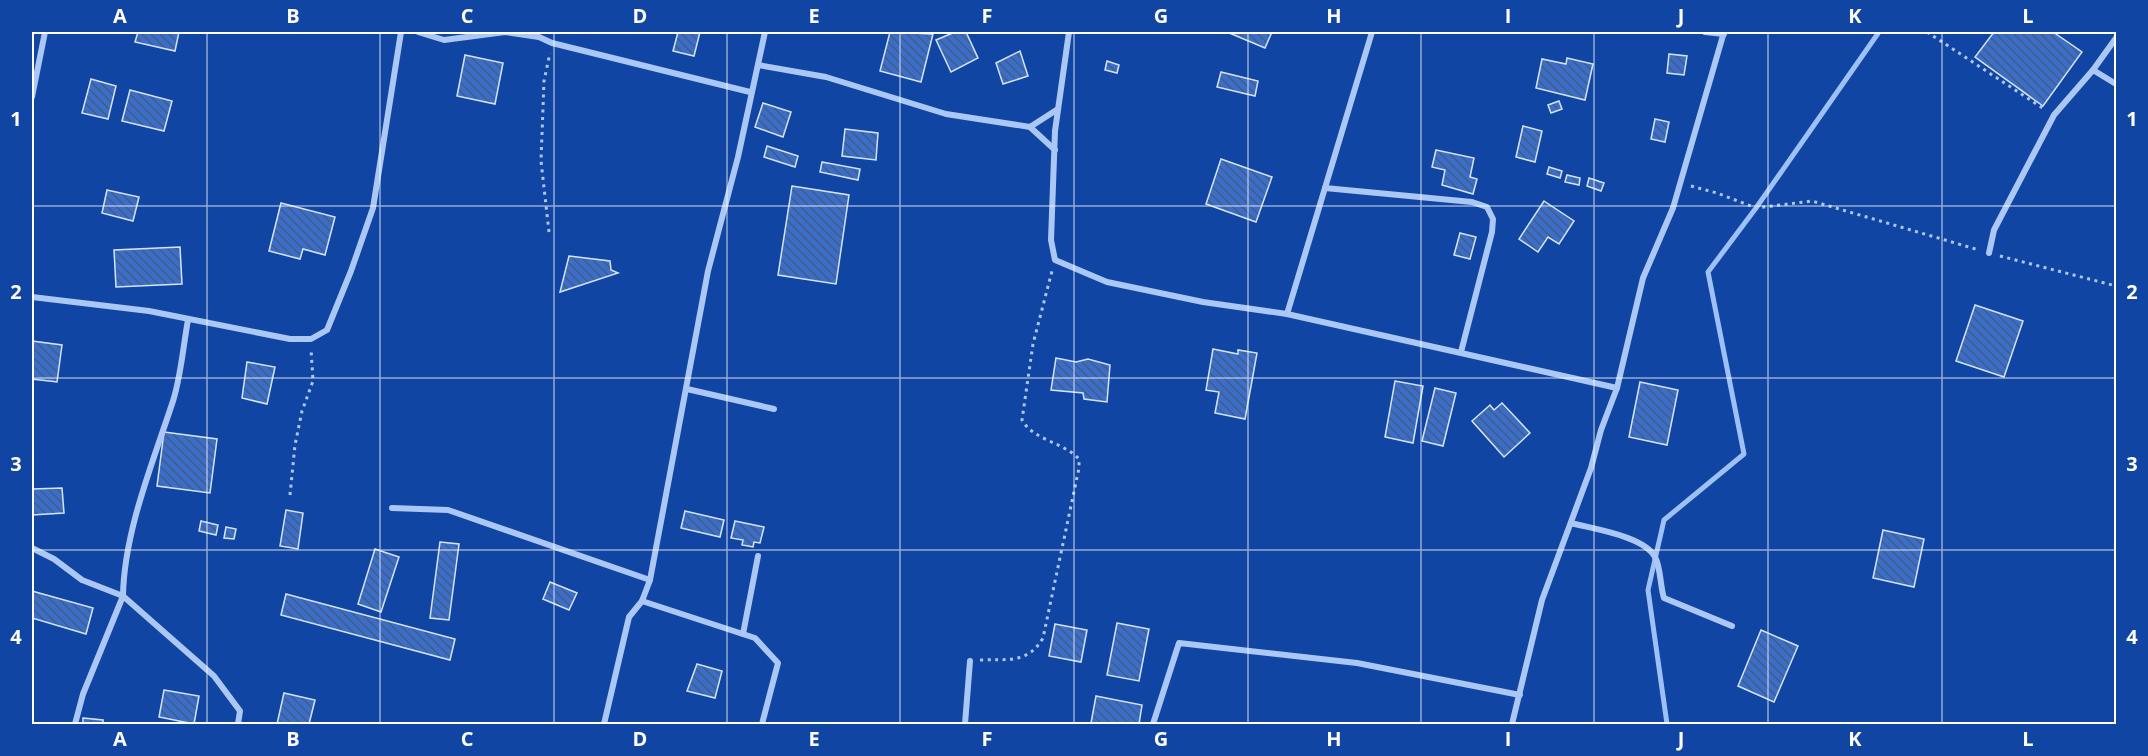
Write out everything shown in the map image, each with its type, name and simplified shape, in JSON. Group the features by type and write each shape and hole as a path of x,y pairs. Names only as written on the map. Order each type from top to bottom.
{"street":[{"path":"32,97 45,32"},
{"path":"32,297 149,311 290,339 311,339 327,330 340,302 373,208 401,32"},
{"path":"418,32 444,40 505,32 539,37 552,43 750,92"},
{"path":"604,724 629,617 642,601 650,580 708,271 738,157 750,92 765,32"},
{"path":"1069,32 1058,109 1055,150 1051,240 1055,260 1116,284 1287,314 1617,388"},
{"path":"1287,314 1372,32"},
{"path":"1512,724 1542,600 1617,388 1643,278 1681,184 1724,33 1705,32"},
{"path":"1989,253 1994,230 2054,115 2093,70 2116,38"},
{"path":"758,65 826,77 946,114 1030,127 1055,150"},
{"path":"2093,70 2116,84"},
{"path":"1030,127 1058,109"},
{"path":"1325,188 1473,202 1487,207 1493,219 1492,232 1461,352"},
{"path":"75,724 83,694 123,596 123,570 160,432 173,400 188,320"},
{"path":"687,389 774,409"},
{"path":"392,508 448,510 650,580"},
{"path":"1571,523 1643,545 1656,558 1664,598 1732,626"},
{"path":"32,548 54,559 82,580 123,596 214,676 240,711 238,724"},
{"path":"743,634 758,556"},
{"path":"642,601 755,638 778,663 762,724"},
{"path":"1153,724 1179,643 1357,663 1520,696"},
{"path":"965,724 970,661"}],"path":[{"path":"1927,32 2054,115"},
{"path":"549,232 542,151 544,81 552,43"},
{"path":"1681,184 1717,193 1756,208 1812,201 1989,253 2116,286"},
{"path":"970,661 1027,656 1036,650 1043,638 1077,479 1080,459 1073,452 1027,430 1022,420 1033,344 1055,260"},
{"path":"290,495 295,445 302,411 313,381 311,339"}],"building":[{"path":"138,32 179,32 175,51 135,42"},
{"path":"678,32 700,32 694,56 673,51"},
{"path":"890,32 933,34 921,82 880,71"},
{"path":"955,32 966,32 978,58 951,72 936,40"},
{"path":"1227,32 1272,32 1265,48"},
{"path":"1994,32 2053,32 2082,52 2043,106 1975,57"},
{"path":"1020,51 1028,76 1003,84 996,63"},
{"path":"1669,54 1687,56 1684,75 1667,73"},
{"path":"465,55 503,63 495,104 457,96"},
{"path":"1567,58 1593,64 1585,100 1536,88 1542,59 1566,64"},
{"path":"1107,61 1119,65 1117,73 1105,70"},
{"path":"1221,72 1258,81 1255,96 1217,87"},
{"path":"91,79 116,86 108,119 82,113"},
{"path":"130,90 172,101 164,131 122,121"},
{"path":"1559,101 1562,109 1551,113 1548,105"},
{"path":"763,103 791,112 783,137 755,127"},
{"path":"1655,119 1669,122 1665,142 1651,139"},
{"path":"1523,126 1542,131 1535,162 1516,157"},
{"path":"845,129 878,133 876,160 842,156"},
{"path":"767,146 798,156 795,167 764,157"},
{"path":"1436,150 1474,158 1470,177 1477,179 1473,194 1442,185 1445,170 1432,167"},
{"path":"1221,159 1272,177 1256,222 1206,204"},
{"path":"822,162 860,169 858,180 820,172"},
{"path":"1549,167 1562,171 1560,178 1547,174"},
{"path":"1567,175 1580,178 1579,185 1565,182"},
{"path":"1589,178 1604,183 1601,191 1587,186"},
{"path":"792,186 849,195 836,284 778,275"},
{"path":"107,190 139,197 133,221 102,213"},
{"path":"1544,201 1574,221 1559,244 1548,237 1538,252 1519,239"},
{"path":"281,203 335,217 325,255 303,249 300,259 269,251"},
{"path":"1460,233 1476,237 1470,259 1454,255"},
{"path":"180,247 182,284 116,287 114,250"},
{"path":"569,256 610,261 611,270 618,273 560,292"},
{"path":"1975,305 2023,321 2004,377 1956,361"},
{"path":"32,341 62,345 57,382 32,379"},
{"path":"1213,349 1238,354 1238,350 1257,353 1245,419 1215,413 1219,392 1206,390"},
{"path":"1056,358 1076,362 1088,359 1110,365 1107,402 1084,399 1083,393 1051,390"},
{"path":"247,362 275,367 267,404 242,398"},
{"path":"1395,381 1423,386 1413,443 1385,437"},
{"path":"1640,382 1678,390 1667,445 1629,437"},
{"path":"1435,388 1456,393 1443,446 1422,441"},
{"path":"1502,403 1530,433 1504,457 1472,421 1490,405 1494,410"},
{"path":"164,432 217,439 210,493 157,486"},
{"path":"62,488 64,513 32,515 32,489"},
{"path":"286,510 303,513 298,549 280,546"},
{"path":"685,511 724,520 720,537 681,528"},
{"path":"201,521 218,525 216,535 199,531"},
{"path":"735,521 764,527 760,543 754,542 753,547 742,545 743,540 731,538"},
{"path":"226,527 236,529 234,539 224,538"},
{"path":"1883,530 1924,539 1914,587 1873,578"},
{"path":"440,542 459,544 449,620 430,618"},
{"path":"375,549 399,557 381,612 358,604"},
{"path":"550,582 577,593 569,610 543,599"},
{"path":"32,591 93,608 86,634 32,618"},
{"path":"286,594 455,639 450,660 281,615"},
{"path":"1117,623 1149,629 1139,681 1107,675"},
{"path":"1055,624 1087,630 1081,662 1049,656"},
{"path":"1761,630 1798,646 1774,702 1738,686"},
{"path":"697,664 722,671 715,698 687,691"},
{"path":"164,690 199,696 194,724 159,717"},
{"path":"284,693 315,700 309,724 277,724"},
{"path":"1096,696 1142,705 1139,724 1091,723"},
{"path":"83,718 103,720 103,724 83,724"}],"waterway":[{"path":"1667,724 1648,590 1664,520 1744,454 1708,272 1756,208 1879,32"}]}
